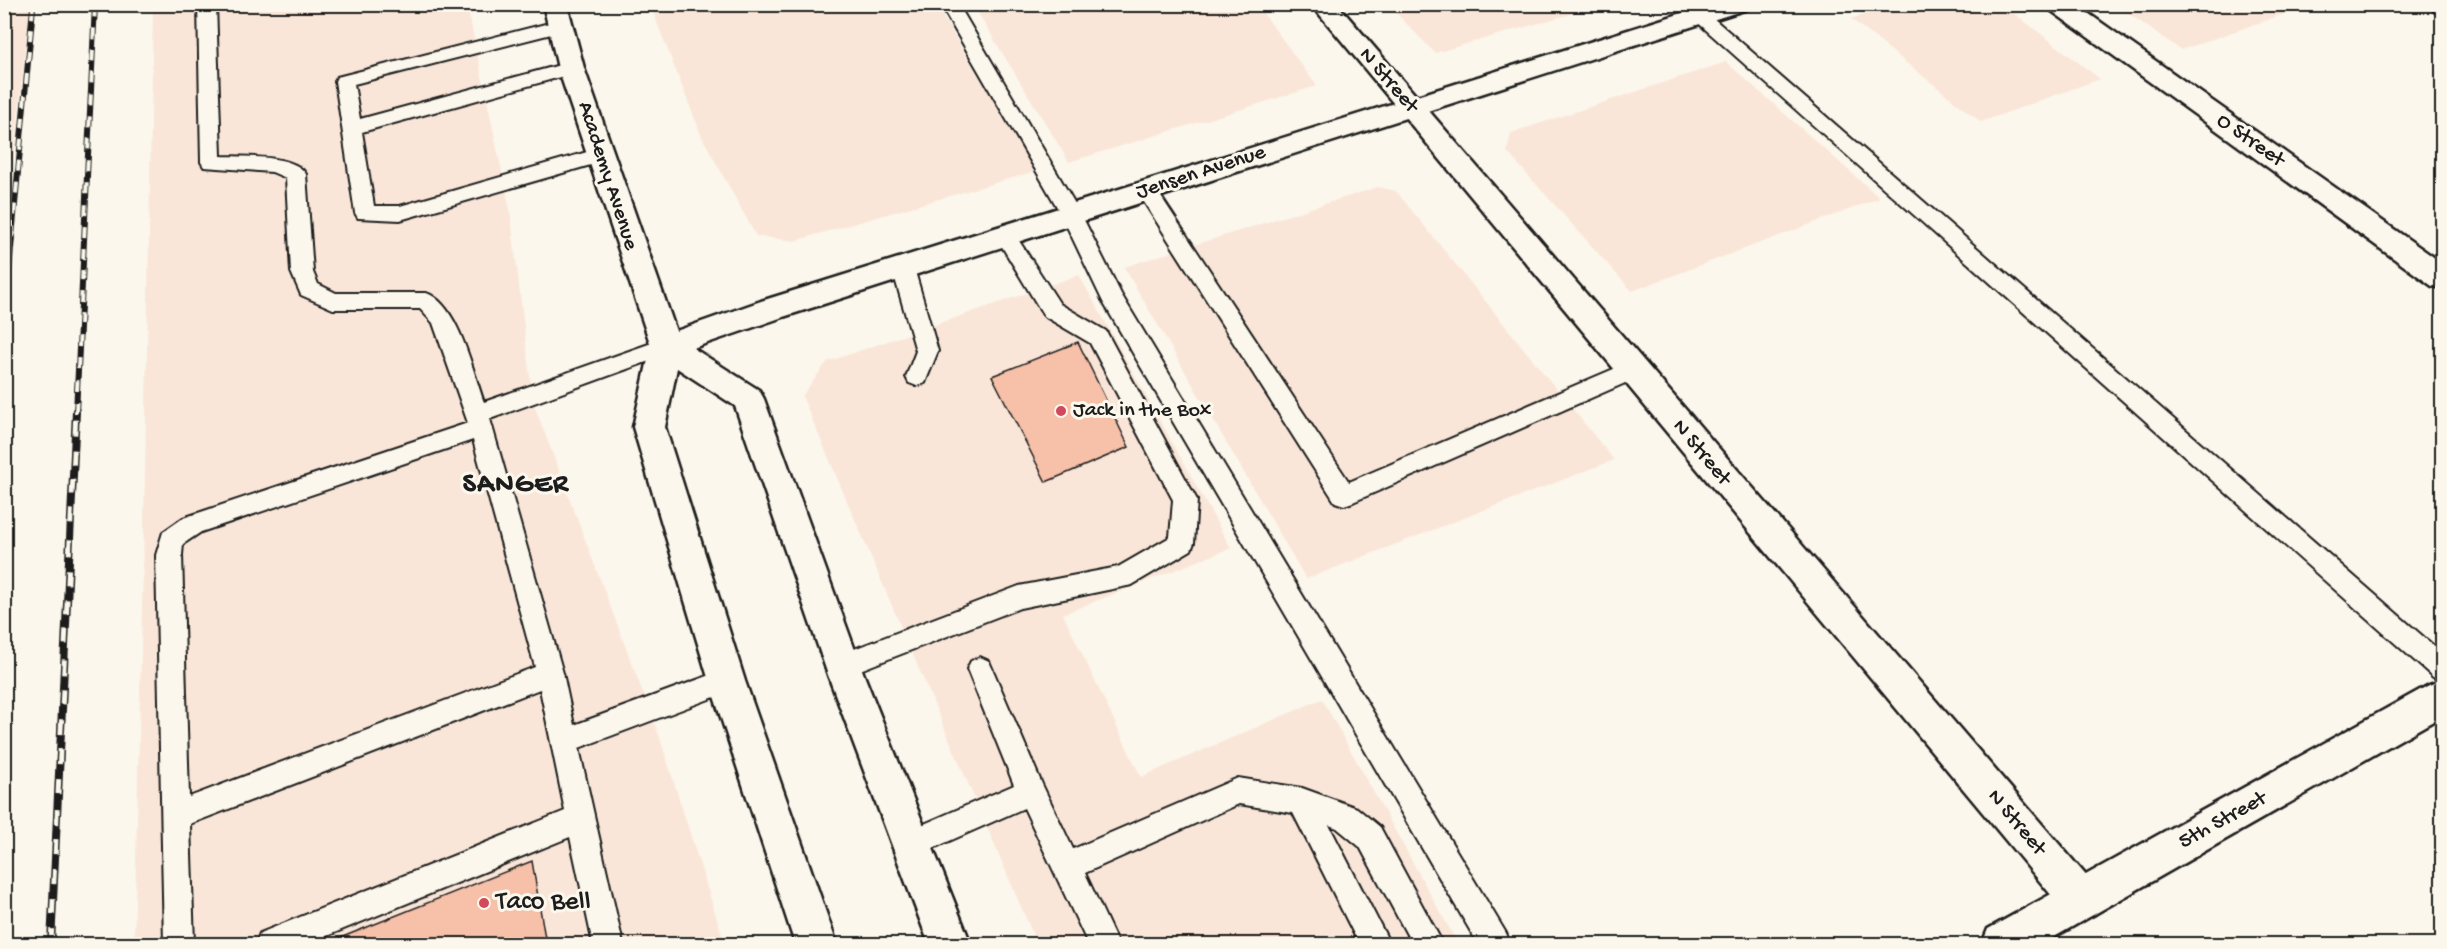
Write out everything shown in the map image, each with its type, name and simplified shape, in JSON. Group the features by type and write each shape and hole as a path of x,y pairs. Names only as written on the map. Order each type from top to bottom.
{"main road":[{"name":"N Street","path":"1323,4 1631,371 2081,900"},
{"name":"Jensen Avenue","path":"666,346 772,309 1411,108 1693,10 1737,4"},
{"name":"O Street","path":"2058,4 2442,278"},
{"name":"Academy Avenue","path":"558,15 571,68 666,346"},
{"path":"816,945 727,681 650,427 666,346 748,399 842,665 950,945"},
{"name":"5th Street","path":"2003,945 2442,697"}],"lane":[{"path":"207,4 211,162 275,165 296,174 302,272 309,289 333,301 426,301 443,319 478,421 550,673 608,945"},
{"path":"949,4 1071,214 1111,296 1495,945"},
{"path":"2436,4 2442,9"},
{"path":"1693,10 2442,669"},
{"path":"558,15 344,81 365,213 400,213 601,155"},
{"path":"352,128 571,68"},
{"path":"1147,191 1344,495 1631,371"},
{"path":"842,665 1019,597 1123,577 1182,543 1185,500 1098,337 1052,310 1005,235"},
{"path":"903,268 927,351 917,377"},
{"path":"178,945 169,555 172,539 192,525 478,421 666,346"},
{"path":"980,669 1031,791 1103,945"},
{"path":"175,816 550,673"},
{"path":"564,741 727,681"},
{"path":"911,844 1031,791"},
{"path":"1066,866 1238,791 1302,801 1347,818 1370,837 1428,945"},
{"path":"1302,801 1375,945"},
{"path":"271,945 580,819"}],"shaded area":[{"path":"1899,4 2003,5 2100,79 1981,122 1851,19"},
{"path":"4,5 30,5 5,242"},
{"path":"153,5 467,5 510,210 533,402 659,735 725,944 134,944"},
{"path":"650,5 936,5 1036,171 794,241 756,236 702,137"},
{"path":"973,5 1257,5 1317,86 1069,162"},
{"path":"1388,5 1602,5 1435,53"},
{"path":"2116,5 2310,5 2181,50"},
{"path":"1726,62 1880,198 1632,291 1507,152 1511,133"},
{"path":"1378,187 1396,191 1614,460 1306,579 1124,267"},
{"path":"1079,275 1231,548 1063,614 1141,777 1322,699 1458,944 1037,944 802,396 827,362"}],"building":[{"name":"Jack in the Box","path":"1078,342 1129,447 1046,482 992,376"},
{"name":"Taco Bell","path":"532,861 546,944 325,944"}],"railway":[{"path":"76,413 95,4"},
{"path":"4,325 33,7"},
{"path":"51,944 76,411"}],"place":[{"name":"Jack in the Box","path":"1061,411"},
{"name":"Taco Bell","path":"484,903"}],"district":[{"name":"SANGER","path":"516,485"}]}
